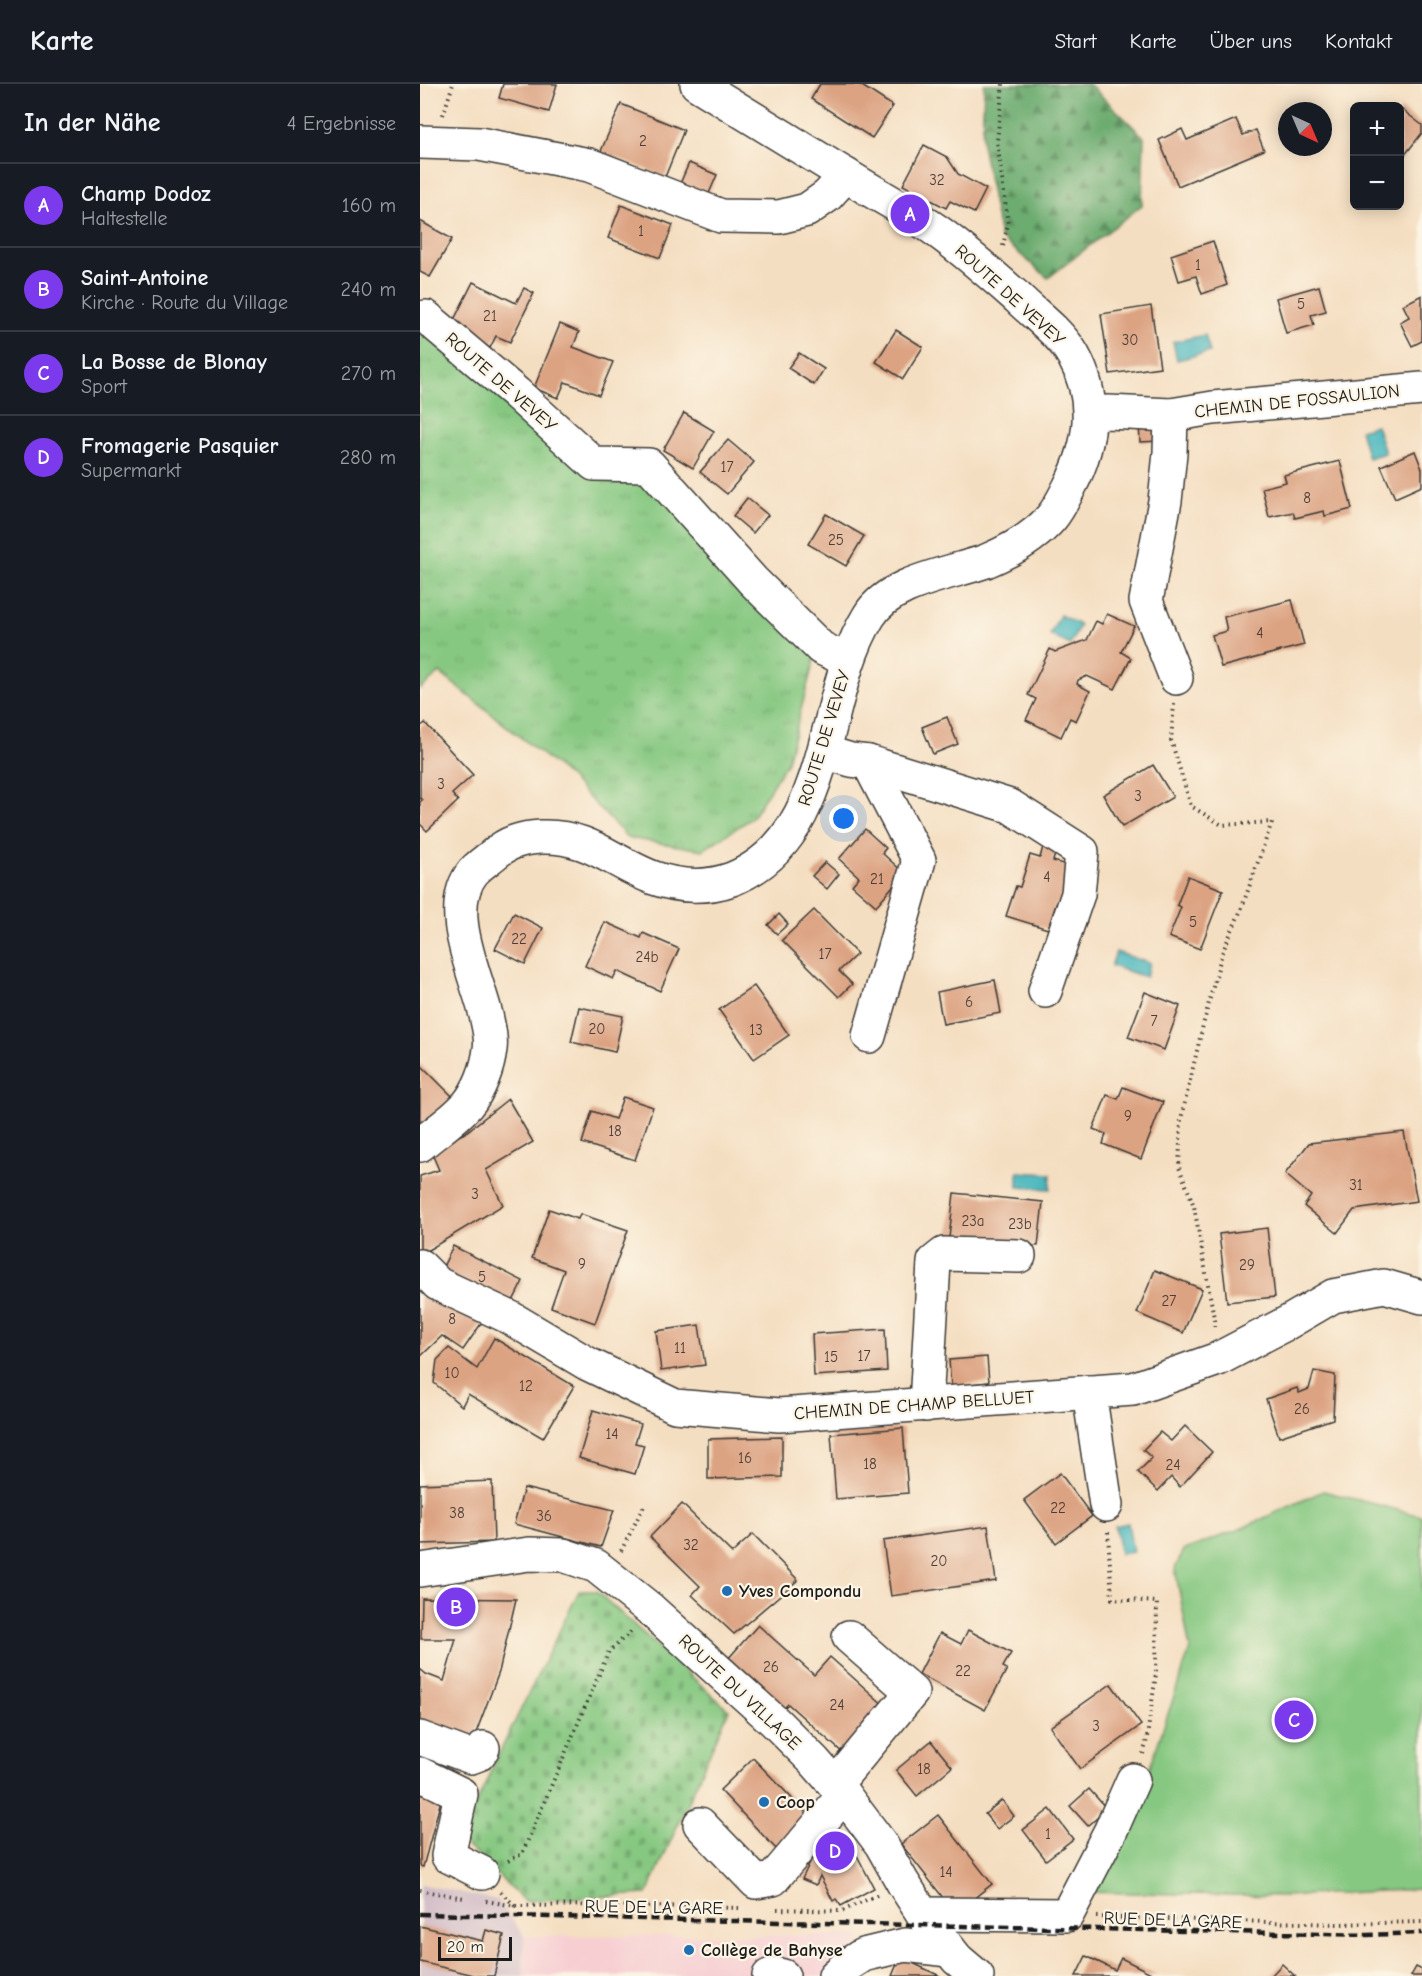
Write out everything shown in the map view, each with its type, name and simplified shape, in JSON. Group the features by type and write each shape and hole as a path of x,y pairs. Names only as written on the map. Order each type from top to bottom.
{"street":[{"name":"ROUTE DE VEVEY","path":"420,1145 466,1105 478,1086 491,1046 481,993 462,933 460,900 472,873 498,850 521,838 548,837 572,838 613,856 650,877 686,886 726,881 758,865 783,842 802,812 824,752 847,660 871,612 891,595 914,584 986,561 1017,546 1037,532 1054,515 1083,457 1090,413 1088,396 1075,359 1060,337 936,230 697,84"},
{"path":"420,142 479,144 590,165 721,216 779,218 807,210 827,196 846,175"},
{"name":"ROUTE DE VEVEY","path":"426,317 516,393 594,464 649,465 753,581 804,632 821,648 847,660"},
{"name":"CHEMIN DE FOSSAULION","path":"1090,413 1171,415 1213,408 1422,389"},
{"name":"CHEMIN DE FOSSAULION","path":"1171,415 1166,501 1146,601 1176,678"},
{"path":"824,752 851,760 868,762 1010,806 1082,852 1078,894 1045,991"},
{"path":"868,762 919,860 869,1036"},
{"path":"926,1405 934,1262 944,1254 1019,1256"},
{"name":"CHEMIN DE CHAMP BELLUET","path":"420,1266 438,1284 509,1317 588,1364 675,1406 779,1415 1133,1389 1218,1359 1334,1296 1384,1286 1422,1297"},
{"path":"1089,1392 1106,1505"},
{"name":"ROUTE DU VILLAGE","path":"420,1570 537,1553 563,1555 596,1566 650,1609 775,1722 814,1761 881,1844 903,1883 949,1950 976,1976"},
{"path":"700,1824 756,1882 773,1879 912,1692 849,1637"},
{"path":"420,1738 471,1757 479,1754 483,1748"},
{"path":"420,1774 461,1794 448,1856 476,1890"},
{"path":"923,1914 1067,1915 1111,1830 1133,1780"},
{"path":"836,1976 863,1955 885,1949 905,1945 949,1950"},
{"path":"770,1976 775,1974 783,1976"}],"path":[{"path":"998,251 1004,245 1008,224 997,141 1003,84"},
{"path":"1176,678 1171,740 1191,806 1222,825 1272,822 1241,910 1222,953 1181,1119 1179,1167 1194,1206 1214,1318 1218,1359"},
{"path":"622,1551 645,1504"},
{"path":"1106,1505 1113,1599 1156,1602 1156,1674 1146,1744 1133,1780"},
{"path":"476,1890 522,1854 609,1651 634,1630"},
{"name":"RUE DE LA GARE","path":"420,1890 476,1890 513,1906 747,1908"},
{"path":"771,1909 842,1911 885,1891"},
{"name":"RUE DE LA GARE","path":"1067,1915 1338,1924 1422,1922"}],"shaded area":[{"path":"420,1884 498,1900 524,1936 523,1976 420,1976"},
{"name":"Collège de Bahyse","path":"862,1935 849,1964 839,1976 523,1976 524,1936"}],"green space":[{"path":"984,84 1089,84 1144,137 1142,205 1048,278 1000,237 982,145"},
{"path":"420,320 589,459 630,458 820,638 787,762 752,818 703,850 628,838 564,772 440,673 420,689"},
{"path":"1323,1491 1422,1516 1422,1889 1285,1896 1082,1892 1142,1791 1190,1649 1175,1568 1184,1550 1240,1529"},
{"path":"579,1591 596,1591 729,1710 647,1894 524,1901 481,1858 460,1841 494,1764"}],"water":[{"path":"1205,335 1210,352 1177,360 1173,342"},
{"path":"1376,425 1385,453 1368,458 1360,430"},
{"path":"1060,615 1080,625 1070,645 1050,635"},
{"path":"1116,952 1150,963 1146,977 1111,966"},
{"path":"1018,1172 1051,1174 1050,1189 1018,1187"},
{"path":"1128,1523 1133,1552 1120,1554 1115,1526"}],"building":[{"path":"503,84 557,84 549,112 499,98"},
{"path":"820,84 859,84 893,106 872,138 811,99"},
{"path":"621,104 684,130 665,177 601,151"},
{"path":"1404,111 1422,125 1422,133 1404,156"},
{"path":"1236,119 1243,135 1256,130 1264,150 1178,186 1159,140 1182,129 1187,140"},
{"path":"924,145 947,157 958,174 986,189 974,213 950,201 946,208 903,185"},
{"path":"689,163 717,175 707,198 679,186"},
{"path":"621,205 673,225 660,258 608,238"},
{"path":"420,221 452,239 430,277 420,272"},
{"path":"1213,241 1227,285 1202,294 1196,276 1179,281 1171,255"},
{"path":"473,282 516,303 524,288 534,293 510,342 496,336 490,348 450,328"},
{"path":"1319,286 1326,311 1311,315 1314,325 1286,333 1276,298"},
{"path":"1422,295 1422,341 1412,346 1400,322 1409,317 1403,305"},
{"path":"1151,306 1160,367 1110,374 1101,314"},
{"path":"560,324 579,332 573,347 613,362 599,395 565,382 558,398 534,388"},
{"path":"896,330 923,347 903,379 876,362"},
{"path":"799,353 824,369 814,385 788,368"},
{"path":"684,413 714,431 693,468 663,450"},
{"path":"1159,422 1160,441 1140,442 1139,423"},
{"path":"728,440 754,462 727,494 700,472"},
{"path":"1415,451 1422,469 1422,486 1395,498 1381,466"},
{"path":"1340,461 1352,509 1325,516 1324,511 1295,518 1293,512 1269,517 1262,488 1286,482 1284,475"},
{"path":"747,498 768,515 753,533 733,516"},
{"path":"826,514 864,536 846,566 808,544"},
{"path":"1292,600 1304,645 1221,667 1212,635 1227,631 1224,617"},
{"path":"1107,614 1134,626 1121,652 1131,658 1115,689 1087,676 1078,680 1077,684 1090,691 1076,721 1070,718 1061,737 1026,720 1036,699 1028,695 1050,649 1055,652 1087,640 1096,621 1102,624"},
{"path":"947,717 958,744 933,754 922,727"},
{"path":"425,723 473,775 452,794 458,801 427,831 420,824 420,802 422,800 420,798 420,727"},
{"path":"1153,765 1173,797 1122,827 1103,795"},
{"path":"865,829 886,848 882,853 904,873 876,906 852,885 859,877 839,859"},
{"path":"1045,839 1058,843 1053,861 1073,867 1062,905 1056,904 1048,929 1006,916 1016,886 1020,887 1030,855 1040,858"},
{"path":"825,862 839,874 827,889 812,876"},
{"path":"1188,876 1223,890 1200,949 1169,937 1181,907 1177,905"},
{"path":"814,910 857,954 839,971 852,984 839,997 782,940"},
{"path":"514,913 543,928 525,964 495,949"},
{"path":"779,914 788,924 777,934 768,925"},
{"path":"605,922 641,938 643,933 679,949 660,991 617,971 613,979 585,966"},
{"path":"995,980 1001,1013 943,1024 937,992"},
{"path":"754,986 789,1035 754,1059 719,1010"},
{"path":"1145,992 1180,1006 1164,1050 1128,1037"},
{"path":"579,1007 623,1016 615,1052 571,1042"},
{"path":"420,1064 454,1098 420,1130"},
{"path":"1123,1087 1163,1102 1141,1159 1103,1144 1106,1134 1093,1129 1107,1095 1118,1099"},
{"path":"623,1097 653,1107 635,1160 582,1143 592,1111 615,1119"},
{"path":"508,1099 533,1142 486,1170 503,1205 420,1255 420,1176 439,1170 430,1149 465,1133"},
{"path":"1404,1132 1417,1201 1354,1210 1337,1233 1304,1206 1311,1196 1285,1174 1309,1143"},
{"path":"954,1193 1043,1202 1038,1246 949,1238"},
{"path":"549,1209 578,1219 580,1214 628,1230 595,1323 551,1307 564,1270 532,1258"},
{"path":"1267,1228 1275,1297 1227,1302 1219,1234"},
{"path":"453,1246 523,1281 510,1307 440,1273"},
{"path":"1155,1270 1202,1289 1183,1333 1137,1313"},
{"path":"420,1281 485,1318 463,1350 442,1336 420,1357"},
{"path":"699,1325 705,1365 661,1371 656,1331"},
{"path":"885,1329 887,1371 814,1376 812,1334"},
{"path":"494,1338 574,1386 543,1438 468,1394 462,1406 434,1383 437,1360 449,1348 477,1369"},
{"path":"987,1357 989,1382 951,1386 949,1360"},
{"path":"1314,1371 1335,1375 1333,1419 1279,1437 1266,1399 1297,1388 1299,1393 1309,1389"},
{"path":"593,1410 641,1424 635,1443 644,1445 635,1474 579,1458"},
{"path":"1185,1426 1212,1452 1180,1487 1171,1477 1158,1491 1138,1472 1152,1458 1143,1450 1160,1432 1171,1441"},
{"path":"903,1428 908,1493 836,1499 831,1434"},
{"path":"782,1437 782,1477 708,1479 708,1439"},
{"path":"1060,1473 1092,1516 1056,1543 1024,1500"},
{"path":"492,1481 494,1542 420,1544 420,1484"},
{"path":"524,1488 614,1510 601,1547 514,1524"},
{"path":"682,1504 732,1553 753,1534 798,1580 734,1634 692,1595 700,1586 650,1537"},
{"path":"988,1526 996,1581 891,1596 883,1541"},
{"path":"422,1598 516,1599 499,1672 471,1746 420,1727 420,1669 444,1681 456,1639 421,1639"},
{"path":"758,1625 814,1675 830,1657 886,1707 844,1754 788,1704 783,1709 727,1660"},
{"path":"968,1630 1011,1653 1003,1667 1007,1669 985,1710 919,1674 940,1633 961,1644"},
{"path":"1111,1684 1141,1725 1080,1769 1050,1727"},
{"path":"931,1741 952,1767 917,1796 896,1770"},
{"path":"753,1758 812,1819 778,1851 720,1790"},
{"path":"1089,1789 1107,1809 1088,1826 1070,1806"},
{"path":"420,1794 441,1800 423,1867 420,1866"},
{"path":"1002,1800 1014,1816 997,1829 985,1814"},
{"path":"1050,1809 1073,1839 1046,1860 1023,1830"},
{"path":"938,1815 992,1884 955,1913 901,1844"},
{"path":"841,1841 847,1852 853,1848 874,1888 841,1906 836,1899 833,1901 820,1876 816,1885 802,1879 813,1856"},
{"path":"420,1926 483,1941 486,1930 504,1935 494,1976 478,1976 420,1962"},
{"path":"1086,1956 1115,1970 1121,1958 1157,1976 1076,1976"},
{"path":"900,1957 940,1976 892,1976"},
{"path":"1282,1964 1295,1976 1271,1976"},
{"path":"1416,1967 1422,1970 1422,1976 1411,1976"}],"railway":[{"path":"420,1914 1367,1935 1422,1933"}],"place":[{"name":"Champ Dodoz","path":"910,214"},
{"name":"Yves Compondu","path":"727,1591"},
{"name":"Saint-Antoine","path":"456,1607"},
{"name":"La Bosse de Blonay","path":"1294,1720"},
{"name":"Coop","path":"764,1802"},
{"name":"Fromagerie Pasquier","path":"835,1851"},
{"name":"Collège de Bahyse","path":"689,1950"}]}
